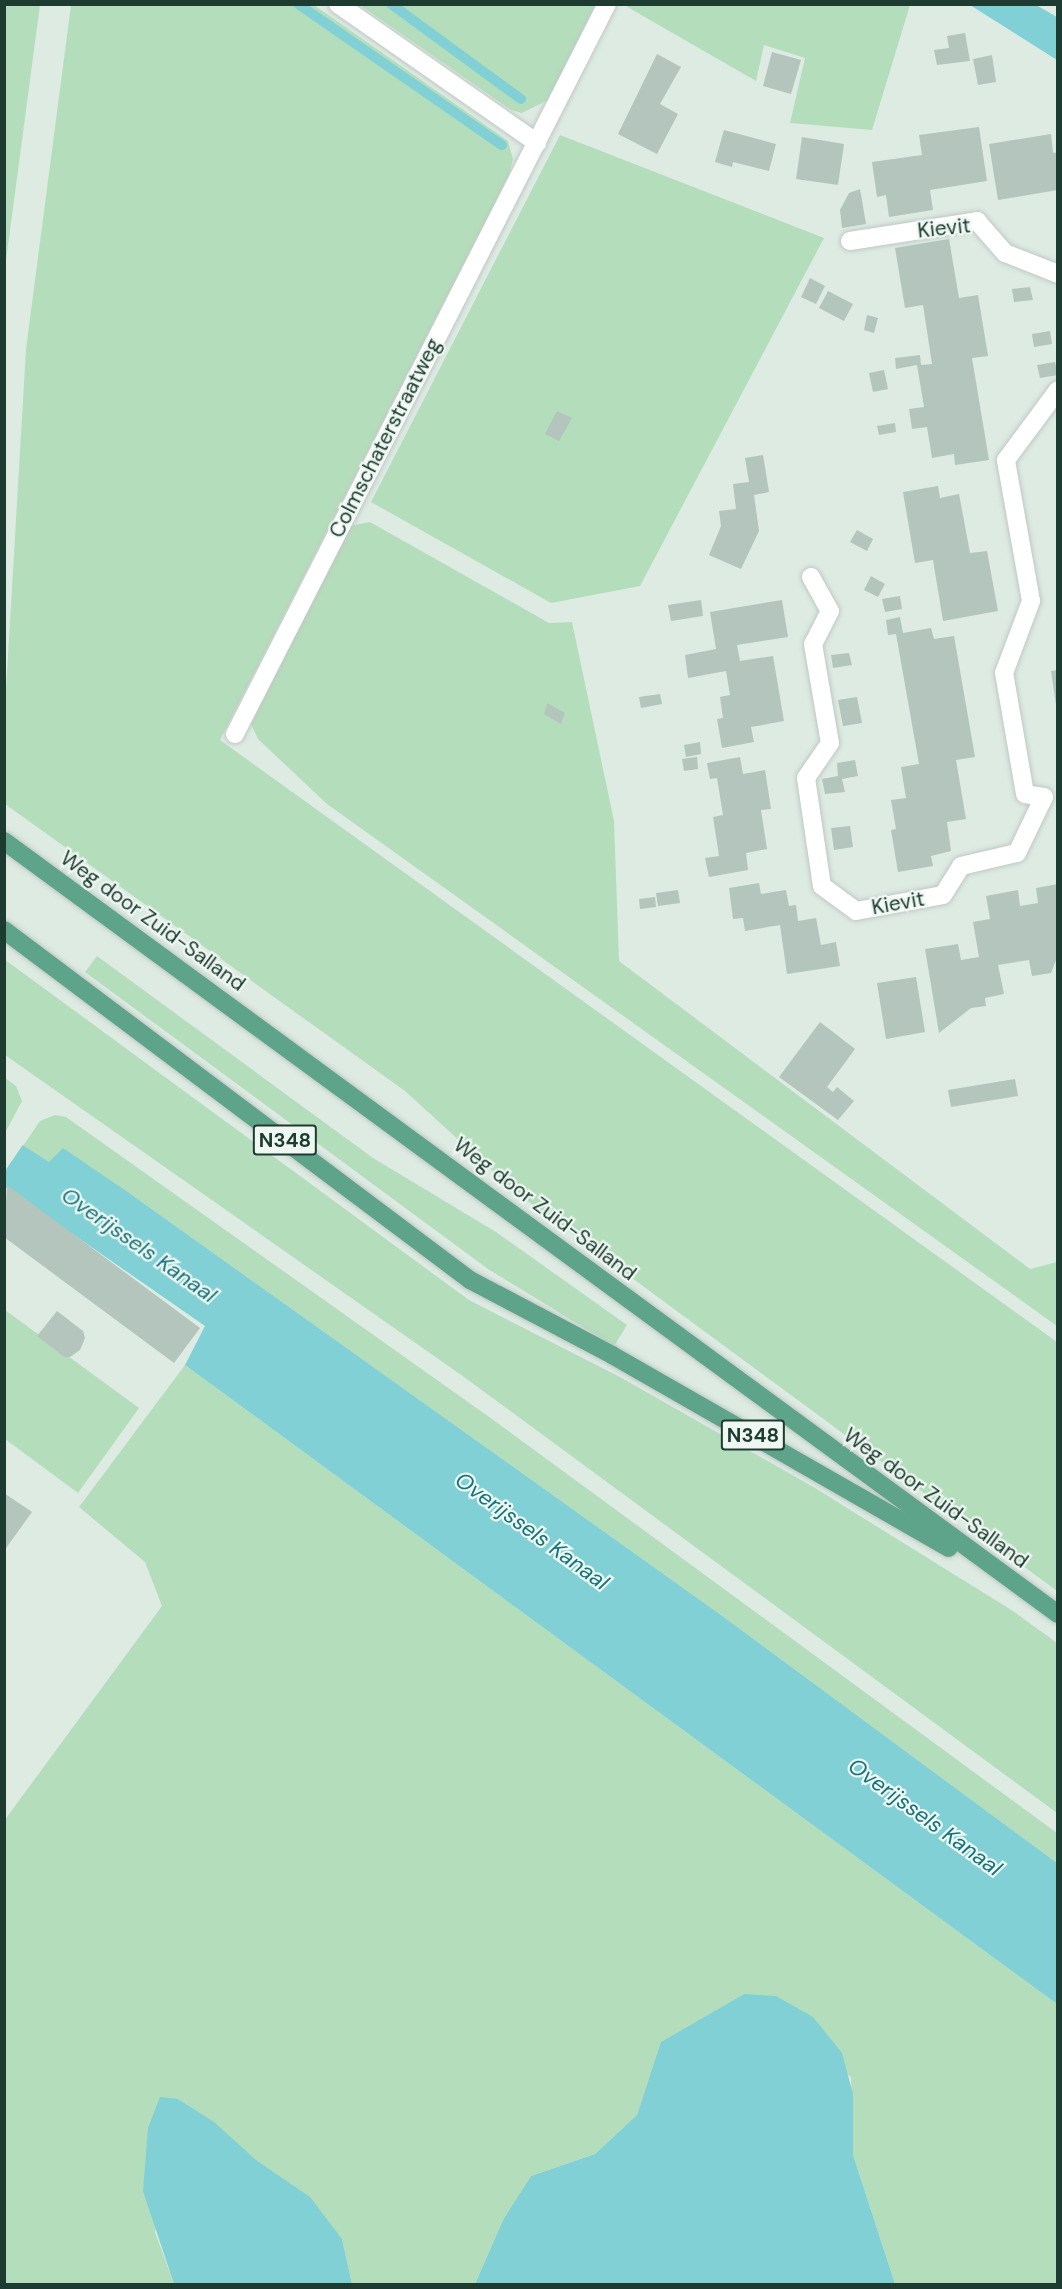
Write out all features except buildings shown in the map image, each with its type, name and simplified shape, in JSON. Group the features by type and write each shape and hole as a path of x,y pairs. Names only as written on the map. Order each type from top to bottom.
{"main road":[{"name":"Weg door Zuid-Salland","path":"4,841 1058,1614"},
{"name":"N348","path":"4,930 470,1280 622,1360 1032,1595"}],"street":[{"path":"338,4 537,143"},
{"name":"Colmschaterstraatweg","path":"235,734 607,4"},
{"name":"Kievit","path":"850,241 977,221 1005,253 1058,274"},
{"name":"Kievit","path":"811,577 830,611 813,644 830,743 806,778 822,886 856,911 943,895 961,866 1017,853 1051,797 1025,794 1004,673 1031,601 1006,460 1052,410 1058,390"}],"green space":[{"path":"4,5 40,5 5,268"},
{"path":"71,5 314,5 508,141 513,159 509,175 220,740 1057,1342 1057,1591 518,1194 405,1091 5,804 5,707 26,349"},
{"path":"360,5 595,5 548,100 522,113 511,110"},
{"path":"624,5 910,5 872,130 790,123 805,58 764,45 756,81"},
{"path":"560,135 824,238 640,586 551,603 371,502"},
{"path":"370,522 549,623 572,622 614,821 619,961 1030,1269 1057,1262 1057,1326 327,804 258,739 251,724 350,526"},
{"path":"97,956 373,1158 496,1232 627,1325 614,1346 488,1269 85,972"},
{"path":"4,959 469,1300 620,1377 815,1488 1013,1611 1057,1643 1057,1813 464,1377 5,1055"},
{"path":"4,1077 16,1086 22,1101 5,1133"},
{"path":"55,1115 66,1117 492,1419 1057,1833 1057,1863 721,1615 132,1195 49,1162 23,1146 40,1121"},
{"path":"5,1310 139,1408 78,1493 5,1439"},
{"path":"185,1365 1057,2004 1057,2284 895,2284 853,2155 851,2077 744,1994 662,2042 637,2115 595,2154 531,2176 504,2218 475,2284 352,2284 342,2239 213,2122 178,2099 155,2232 174,2284 5,2284 4,1821 162,1606 145,1562 79,1507"}],"water":[{"path":"970,5 1036,5 1057,17 1057,60"},
{"name":"Overijssels Kanaal","path":"4,1133 49,1162 63,1148 132,1195 721,1615 1057,1863 1057,2004 185,1365 205,1326 5,1187"},
{"path":"744,1994 776,1996 813,2017 842,2053 853,2094 853,2155 895,2284 475,2284 504,2218 531,2176 595,2154 637,2115 661,2042"},
{"path":"160,2097 178,2099 214,2122 256,2160 310,2197 342,2239 352,2284 174,2284 143,2191 148,2128"}],"pier":[{"path":"7,1131 24,1143 5,1171 5,1134"}],"waterway":[{"path":"298,4 502,145"},
{"path":"391,4 521,99"}]}
